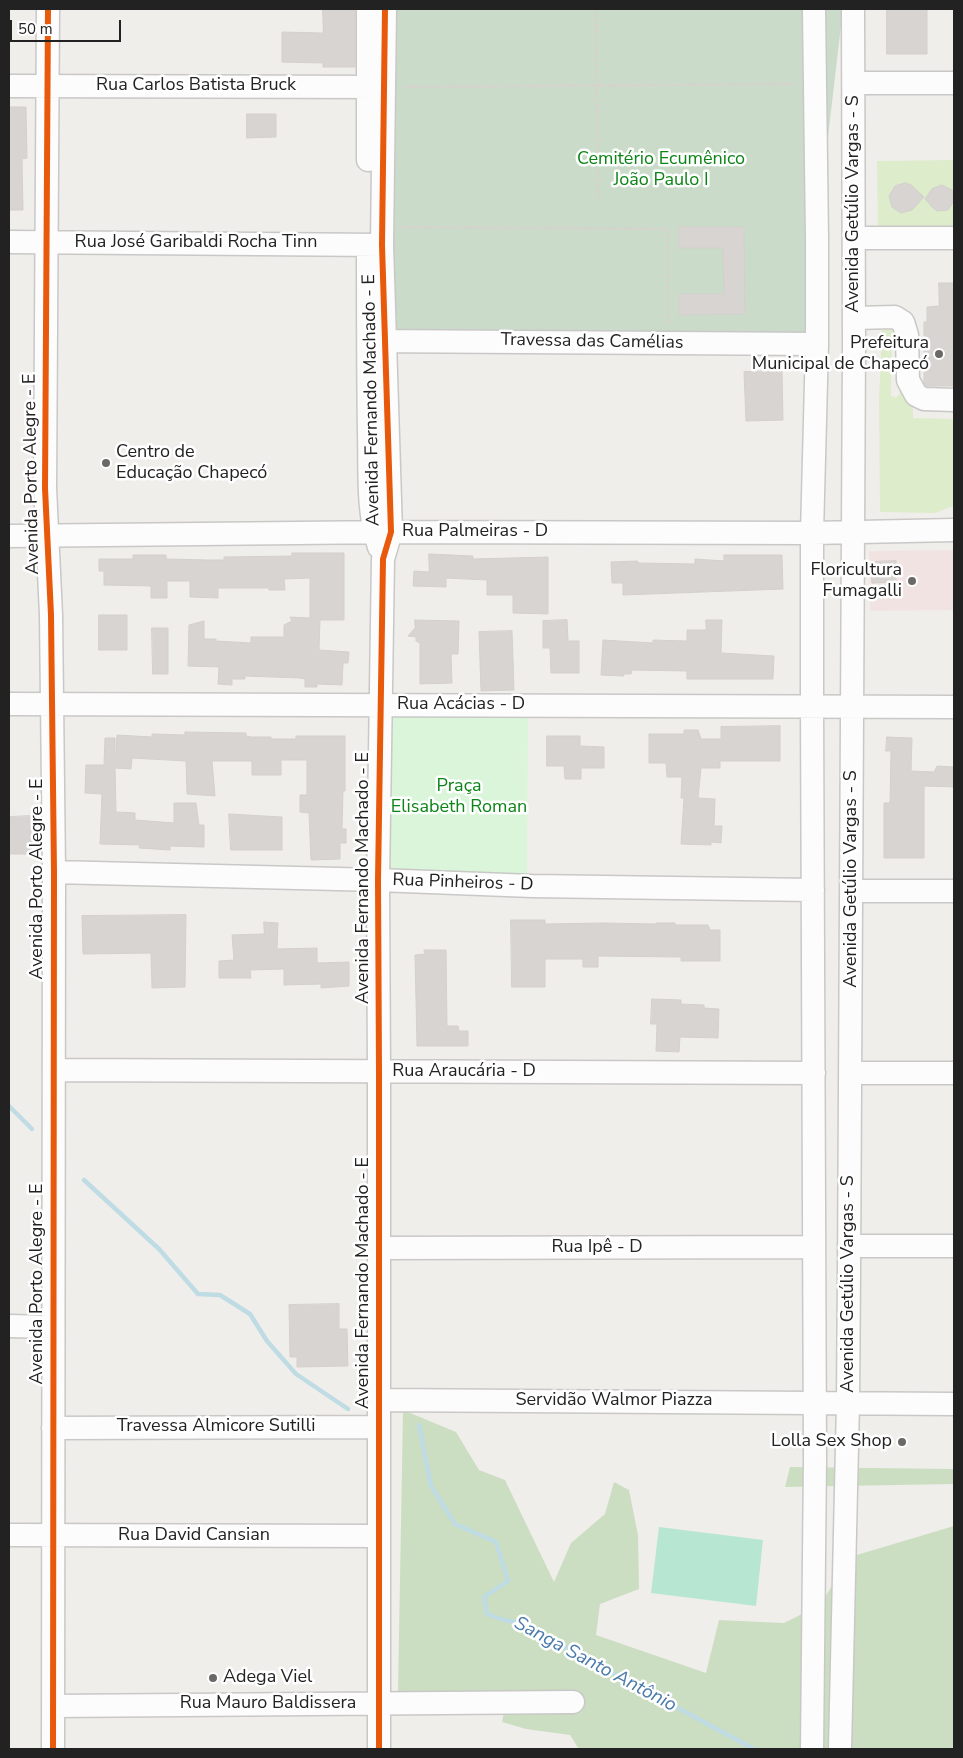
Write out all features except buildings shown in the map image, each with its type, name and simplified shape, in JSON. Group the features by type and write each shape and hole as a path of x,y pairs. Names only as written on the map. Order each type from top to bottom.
{"street":[{"name":"Avenida Porto Alegre - E","path":"48,9 45,480 51,615 54,872 53,1749"},
{"name":"Avenida Fernando Machado - E","path":"368,9 376,87 377,340 382,532 378,880 379,1749"},
{"name":"Avenida Fernando Machado - E","path":"376,87 385,9"},
{"name":"Avenida Getúlio Vargas - S","path":"812,1749 815,1459 812,707 812,533 816,344 814,9"},
{"name":"Avenida Getúlio Vargas - S","path":"840,1749 848,1403 852,891 853,9"},
{"path":"854,83 954,83"},
{"name":"Rua Carlos Batista Bruck","path":"9,86 376,87"},
{"path":"854,238 954,238"},
{"name":"Rua José Garibaldi Rocha Tinn","path":"9,242 378,239"},
{"path":"854,318 895,317 903,322 907,335 908,380 916,395 924,399 954,400"},
{"name":"Travessa das Camélias","path":"377,340 816,344"},
{"name":"Rua Palmeiras - D","path":"9,536 382,532 852,533 954,530"},
{"name":"Rua Acácias - D","path":"9,704 954,707"},
{"name":"Rua Pinheiros - D","path":"54,872 532,886 813,890"},
{"path":"852,891 954,891"},
{"name":"Rua Araucária - D","path":"54,1070 814,1073"},
{"path":"850,1073 954,1073"},
{"path":"849,1246 954,1246"},
{"name":"Rua Ipê - D","path":"379,1248 814,1247"},
{"path":"9,1326 53,1327"},
{"name":"Servidão Walmor Piazza","path":"379,1400 954,1404"},
{"name":"Travessa Almicore Sutilli","path":"53,1428 379,1426"},
{"name":"Rua David Cansian","path":"9,1535 379,1536"},
{"name":"Rua Mauro Baldissera","path":"53,1706 573,1702"}],"path":[{"path":"596,9 598,200"},
{"path":"376,87 815,84"},
{"path":"378,239 668,230 668,343"}],"shaded area":[{"name":"Floricultura Fumagalli","path":"954,550 954,610 870,611 869,551"}],"green space":[{"name":"Cemitério Ecumênico João Paulo I","path":"396,9 843,9 805,333 393,329"},
{"path":"954,160 954,227 878,228 877,161"},
{"path":"898,329 898,335 892,338 891,396 896,398 901,392 913,402 913,418 954,419 954,506 935,513 880,512 879,400 882,330"},
{"name":"Praça Elisabeth Roman","path":"390,716 528,716 527,879 390,878"},
{"path":"403,1410 456,1432 479,1470 505,1480 554,1582 571,1543 605,1514 614,1482 629,1490 638,1535 639,1589 600,1604 596,1635 706,1673 719,1620 784,1623 820,1605 850,1557 954,1526 954,1749 579,1749 570,1735 526,1729 502,1722 506,1702 398,1692"},
{"path":"790,1467 954,1469 954,1484 785,1487"},
{"path":"659,1527 763,1540 756,1606 651,1593"}],"waterway":[{"name":"Sanga Santo Antônio","path":"9,1106 32,1129"},
{"name":"Sanga Santo Antônio","path":"84,1180 159,1249 198,1294 220,1295 250,1314 267,1341 296,1374 348,1409"},
{"name":"Sanga Santo Antônio","path":"419,1425 431,1486 455,1524 496,1542 508,1581 484,1597 487,1614 520,1623 754,1749"}],"cycle path":[{"path":"48,9 45,488 51,615 54,872 53,1749"},
{"path":"379,1749 378,880 383,559 391,532 382,245 385,9"}],"place":[{"name":"Prefeitura Municipal de Chapecó","path":"939,354"},
{"name":"Centro de Educação Chapecó","path":"106,463"},
{"name":"Floricultura Fumagalli","path":"912,581"},
{"name":"Lolla Sex Shop","path":"902,1442"},
{"name":"Adega Viel","path":"213,1678"}]}
